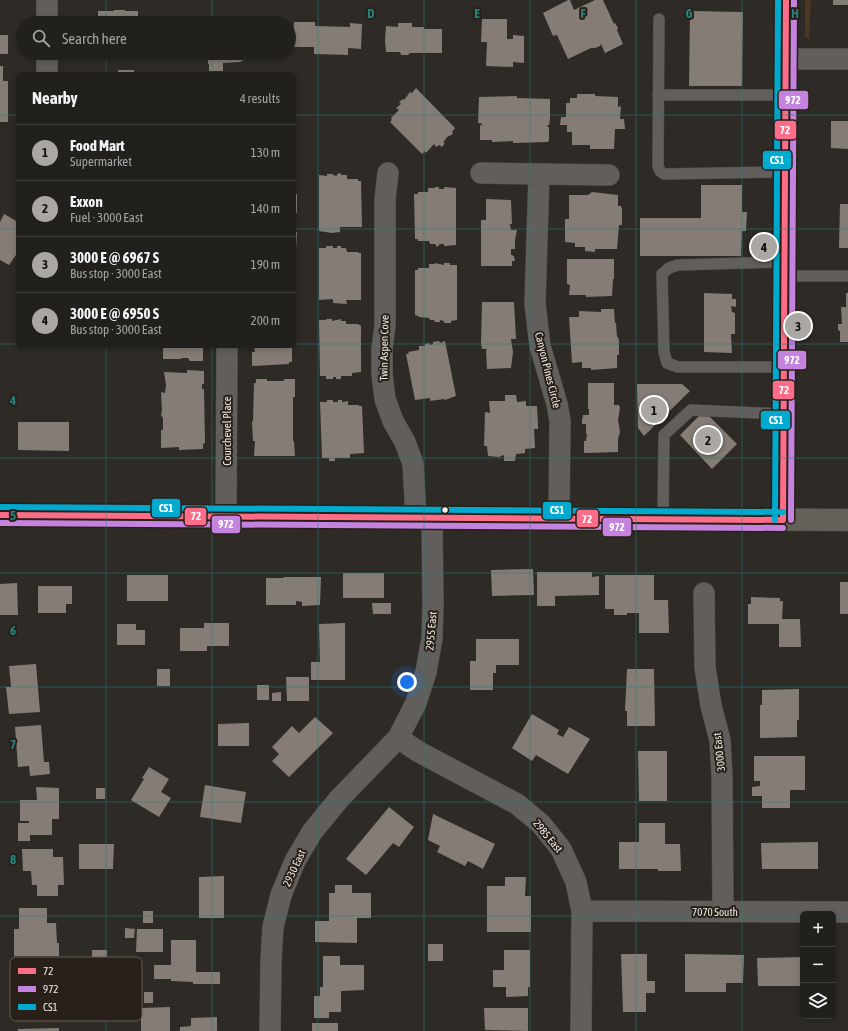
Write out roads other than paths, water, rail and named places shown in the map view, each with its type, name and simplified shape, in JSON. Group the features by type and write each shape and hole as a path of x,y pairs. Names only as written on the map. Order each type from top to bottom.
{"main road":[{"path":"783,520 786,0"},
{"path":"0,515 848,520"}],"street":[{"path":"47,0 47,16"},
{"path":"785,59 848,59"},
{"path":"47,60 47,72"},
{"name":"Twin Aspen Cove","path":"388,173 385,200 385,325 382,349 382,374 385,399 393,421 405,442 413,464 424,517"},
{"path":"481,173 609,175"},
{"name":"Canyon Pines Circle","path":"539,174 535,304 540,346 557,404 560,421 559,518"},
{"name":"Courchevel Place","path":"226,516 227,348"},
{"name":"2955 East","path":"398,738 416,703 426,672 432,638 433,604 424,517"},
{"name":"3000 East","path":"704,593 705,667 711,706 720,740 722,776 723,912"},
{"name":"2985 East","path":"398,738 419,752 517,804 541,824 561,849 576,882 582,911 581,1031"},
{"name":"2930 East","path":"270,1031 273,927 281,895 295,861 312,832 338,799 398,738"},
{"name":"7070 South","path":"582,911 848,912"}],"lane":[{"path":"659,19 658,166 660,171 664,174 784,172"},
{"path":"658,95 785,95"},
{"path":"784,367 678,367 667,363 664,352 662,274 669,268 678,265 784,269 848,276"},
{"path":"663,519 664,435 691,410 784,414"}],"place":[{"name":"3000 E @ 6950 S","path":"764,247"},
{"name":"3000 E @ 6967 S","path":"798,326"},
{"name":"Food Mart","path":"654,410"},
{"name":"Exxon","path":"708,440"}]}
